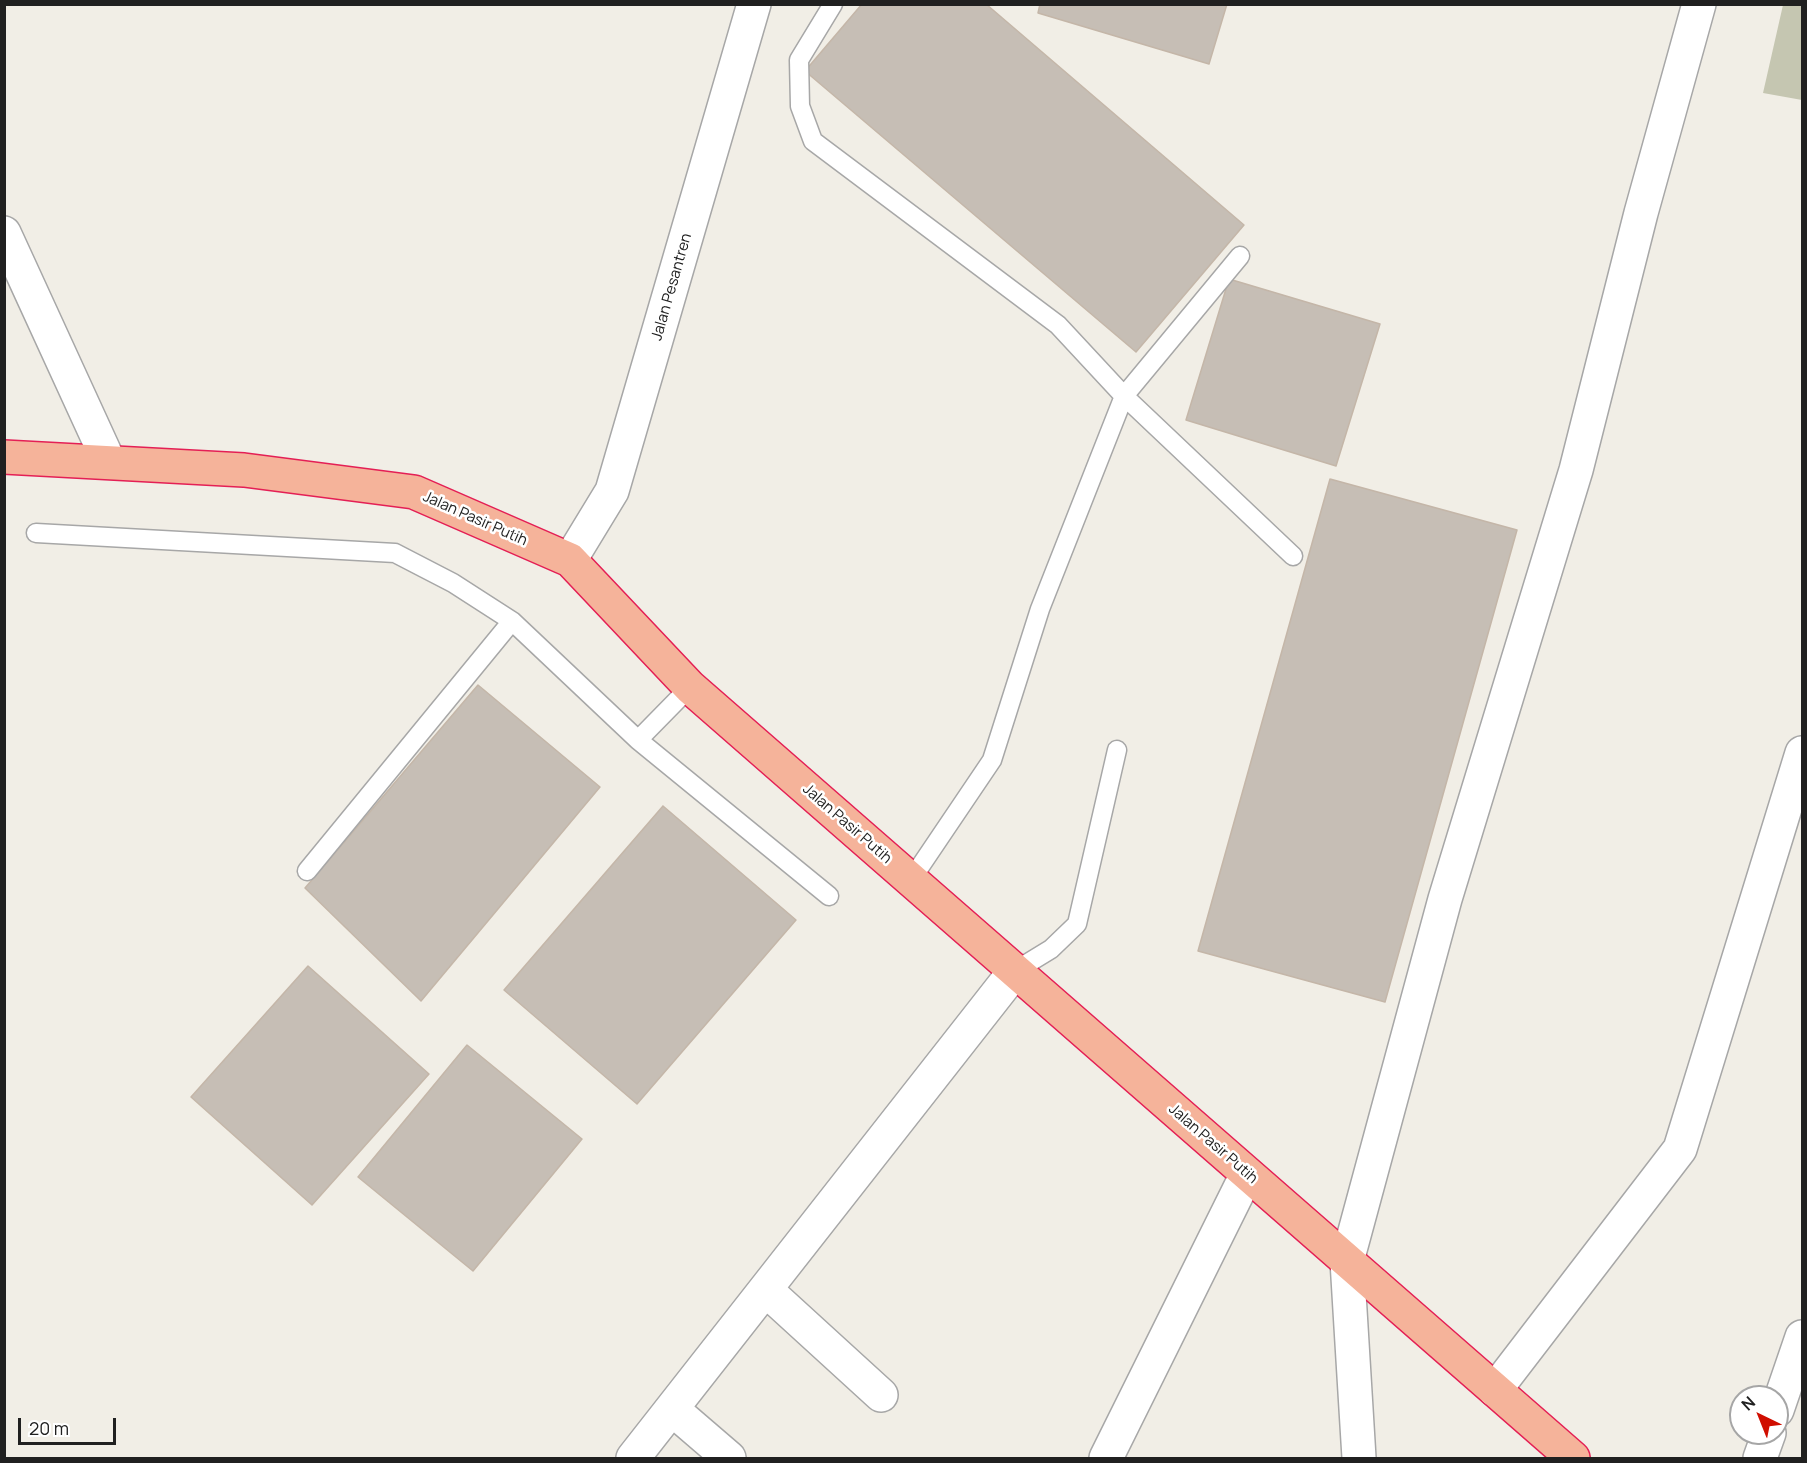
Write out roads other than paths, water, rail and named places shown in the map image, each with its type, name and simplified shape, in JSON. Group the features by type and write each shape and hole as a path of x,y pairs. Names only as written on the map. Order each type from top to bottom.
{"highway":[{"name":"Jalan Pasir Putih","path":"4,457 244,470 414,492 570,560 690,687 1573,1458"}],"street":[{"name":"Jalan Pesantren","path":"570,560 612,491 754,4"},
{"path":"1359,1458 1347,1261 1445,899 1576,470 1641,213 1699,4"},
{"path":"4,233 110,462"},
{"path":"1495,1390 1680,1149 1803,753"},
{"path":"633,1458 1015,971"},
{"path":"1106,1458 1160,1354 1247,1174"},
{"path":"766,1290 881,1395"},
{"path":"1786,1385 1803,1336"},
{"path":"672,1409 729,1458"}],"lane":[{"path":"832,4 800,60 800,106 813,141 1058,325 1124,396 1293,556"},
{"path":"911,880 992,760 1040,609 1124,396 1240,256"},
{"path":"36,533 395,553 453,583 512,621 638,740 829,896"},
{"path":"307,871 512,621"},
{"path":"638,740 690,687"},
{"path":"1015,971 1051,950 1077,924 1117,750"}]}
